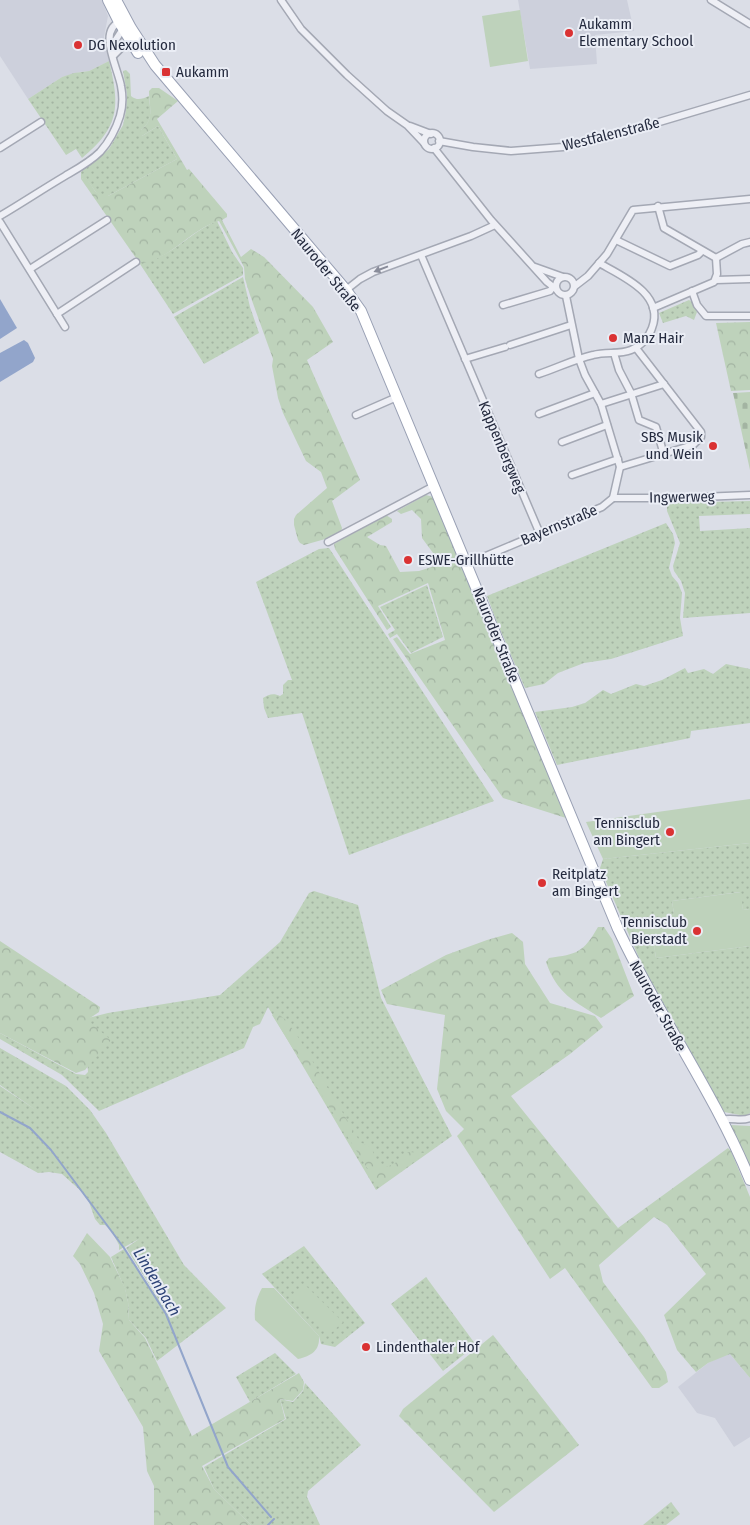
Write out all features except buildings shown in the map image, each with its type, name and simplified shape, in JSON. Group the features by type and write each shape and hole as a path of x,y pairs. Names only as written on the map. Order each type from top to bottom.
{"main road":[{"name":"Nauroder Straße","path":"108,0 134,45 157,77 180,96"},
{"name":"Nauroder Straße","path":"116,0 123,24 155,65 346,290 366,320 621,936 650,994 721,1120 750,1180"}],"street":[{"path":"281,0 301,29 347,75 387,111 407,125 427,147 434,148 495,225 560,294 566,296 571,294 575,286 588,276 616,240 633,210 658,206 750,199"},
{"path":"711,0 750,24"},
{"path":"0,216 85,164 105,146 115,130 122,107 122,90 114,55 115,41 123,24"},
{"path":"116,65 109,43 109,35 112,27 123,24"},
{"path":"114,55 122,47 134,45"},
{"name":"Westfalenstraße","path":"440,141 511,151 563,147 626,132 750,95"},
{"path":"0,148 41,122"},
{"path":"407,125 436,135 440,141 438,146 434,148"},
{"path":"424,143 425,138 431,134"},
{"path":"658,206 664,228 716,258"},
{"path":"30,269 107,220"},
{"path":"0,222 65,327"},
{"path":"346,290 360,278 373,272 471,236 495,225"},
{"path":"616,240 670,266 698,255 702,251"},
{"path":"716,258 742,244 750,242"},
{"name":"Kappenbergweg","path":"421,255 540,534"},
{"path":"716,258 716,280"},
{"path":"57,314 136,262"},
{"path":"539,374 600,353 630,351 646,339 652,327 653,308 643,290 633,282 599,263"},
{"path":"534,267 571,279 575,286"},
{"path":"503,305 555,288 558,280 563,277"},
{"path":"653,308 716,280 750,279"},
{"path":"692,291 697,306 706,316 750,316"},
{"name":"Bayernstraße","path":"467,564 602,507 613,498 620,467 600,404 579,359 566,296"},
{"path":"465,359 571,325"},
{"path":"620,467 694,445 701,437 701,432 636,348"},
{"path":"614,353 619,370 631,394 639,420 656,426 664,455"},
{"path":"600,404 664,384"},
{"path":"539,414 595,392"},
{"path":"356,415 397,397"},
{"path":"562,442 607,426"},
{"path":"572,475 618,459"},
{"path":"328,542 434,486"},
{"name":"Ingwerweg","path":"613,498 686,498 750,495"},
{"path":"721,1120 750,1118"}],"shaded area":[{"path":"0,0 102,0 108,16 104,37 109,61 89,71 62,77 28,99 0,56"},
{"name":"Aukamm Elementary School","path":"518,0 627,0 634,31 595,35 597,64 530,69"},
{"path":"729,1353 750,1378 750,1437 734,1447 715,1418 697,1413 678,1387 708,1363"}],"green space":[{"path":"520,10 528,61 490,67 482,16"},
{"path":"109,61 115,91 114,115 110,126 95,147 82,158 76,149 66,155 28,99 62,77 89,71"},
{"path":"126,70 130,74 131,96 135,99 140,99 149,96 150,119 141,130 142,136 158,126 177,159 108,196 102,197 86,178 81,179 81,172 109,149 123,125 127,94 123,71"},
{"path":"152,88 159,88 178,101 157,119 187,170 189,169 227,214 227,217 222,220 241,257 251,249 264,257 313,307 333,342 307,360 360,480 332,501 342,528 341,532 336,536 304,545 298,540 294,525 296,515 327,488 321,472 306,461 283,413 272,366 273,359 250,295 245,279 244,267 219,221 199,230 163,255 143,263 138,261 81,179 86,177 95,191 102,196 108,196 177,159 158,126 142,136 140,135 141,130 150,117 149,91"},
{"path":"217,221 232,252 243,268 243,275 173,314 138,261 158,258 207,225"},
{"path":"243,277 250,307 259,333 204,364 174,317"},
{"path":"689,300 697,312 694,320 686,316 663,323 659,313"},
{"path":"750,322 750,390 731,391 716,323"},
{"path":"750,392 750,470 733,393"},
{"path":"426,495 433,497 461,559 566,818 503,798 393,639 397,637 410,654 445,640 428,583 378,606 391,627 387,630 335,549 334,544 386,515 392,519 392,522 367,537 380,545 386,546 400,572 419,571 438,565 439,561 422,538 421,519 412,510 401,514 397,511"},
{"path":"750,501 750,514 699,516 700,531 750,528 750,613 683,618 685,593 673,566 680,543 667,511 667,503"},
{"path":"666,523 673,534 675,543 669,568 682,593 680,618 683,636 611,659 584,663 558,673 544,684 525,688 487,596"},
{"path":"329,548 494,801 349,855 302,713 268,718 263,698 272,694 280,696 283,694 283,685 288,680 292,680 256,582 319,549"},
{"path":"427,585 443,637 411,653 397,634 390,638 388,634 395,630 380,607"},
{"path":"726,664 750,669 750,723 691,731 690,738 557,765 535,712 572,707 585,703 603,690 611,694 636,684 644,686 662,680 685,668 688,673 704,669 713,674"},
{"name":"Tennisclub am Bingert","path":"750,799 750,843 603,859 586,822"},
{"path":"750,843 750,909 743,910 740,892 672,901 674,914 669,920 644,924 653,937 656,958 750,946 750,1113 745,1116 724,1112 643,967 600,868 603,859"},
{"path":"314,891 358,905 381,998 452,1136 376,1190 268,1007 260,1024 253,1027 244,1048 99,1111 62,1075 0,1039 0,1033 76,1074 85,1075 88,1072 84,1019 108,1013 220,995 280,942 309,893"},
{"name":"Tennisclub Bierstadt","path":"741,892 743,910 750,909 750,946 656,958 653,938 645,938 643,924 669,920 670,916 674,914 672,901"},
{"path":"598,927 604,927 612,939 634,996 601,1018 568,996 561,989 550,973 546,962 549,958 578,951 588,942"},
{"path":"512,933 523,942 525,964 550,1003 595,1016 603,1027 570,1054 511,1096 618,1228 728,1148 731,1151 750,1197 750,1378 730,1354 708,1363 696,1372 677,1350 664,1315 706,1274 667,1225 654,1217 599,1265 603,1282 644,1337 666,1372 668,1382 659,1388 652,1388 565,1268 550,1279 457,1136 464,1129 446,1111 437,1089 445,1015 387,1004 381,990 446,955"},
{"path":"0,941 100,1007 99,1012 87,1020 111,1040 85,1070 76,1073 0,1033"},
{"path":"277,1013 286,1020 300,1040 360,1142 372,1148 376,1164 383,1168 394,1164 408,1152 426,1153 379,1187 272,1015"},
{"path":"0,1048 66,1086 90,1110 106,1133 184,1265 226,1308 157,1361 146,1338 129,1320 125,1289 111,1257 124,1249 163,1306 126,1248 139,1239 119,1250 119,1245 111,1230 105,1225 100,1225 95,1219 89,1202 82,1192 62,1174 38,1173 0,1152 0,1086 36,1110 0,1085"},
{"path":"730,1125 750,1126 750,1168"},
{"path":"87,1233 110,1257 125,1288 129,1320 145,1338 192,1436 299,1373 304,1382 303,1390 293,1401 280,1399 285,1419 202,1466 214,1489 251,1525 154,1525 154,1486 147,1471 143,1427 99,1351 103,1324 94,1293 80,1264 73,1256"},
{"path":"304,1246 365,1323 335,1347 321,1344 319,1336 262,1274"},
{"path":"426,1277 476,1345 443,1371 391,1304"},
{"path":"304,1284 343,1322 330,1334 291,1296"},
{"path":"262,1288 274,1288 319,1336 318,1345 314,1352 298,1359 255,1320 256,1304"},
{"path":"493,1335 579,1445 494,1512 399,1416 403,1409"},
{"path":"275,1353 296,1374 250,1402 236,1377"},
{"path":"305,1383 361,1445 308,1491 307,1497 320,1525 251,1525 214,1489 204,1467 286,1419 280,1399 293,1402 303,1391"},
{"path":"671,1502 680,1514 666,1525 643,1525"}],"water":[{"path":"0,299 17,328 0,339"},
{"path":"24,340 28,343 35,358 33,362 0,382 0,353"}],"waterway":[{"name":"Lindenbach","path":"0,1112 30,1128 51,1150 124,1248 166,1314 228,1467 271,1517"},
{"name":"Lindenbach","path":"268,1525 274,1519"}],"place":[{"name":"Aukamm Elementary School","path":"569,33"},
{"name":"DG Nexolution","path":"78,45"},
{"name":"Aukamm","path":"166,72"},
{"name":"Manz Hair","path":"613,338"},
{"name":"SBS Musik und Wein","path":"713,446"},
{"name":"ESWE-Grillhütte","path":"408,560"},
{"name":"Tennisclub am Bingert","path":"670,832"},
{"name":"Reitplatz am Bingert","path":"542,883"},
{"name":"Tennisclub Bierstadt","path":"697,931"},
{"name":"Lindenthaler Hof","path":"366,1347"}]}
